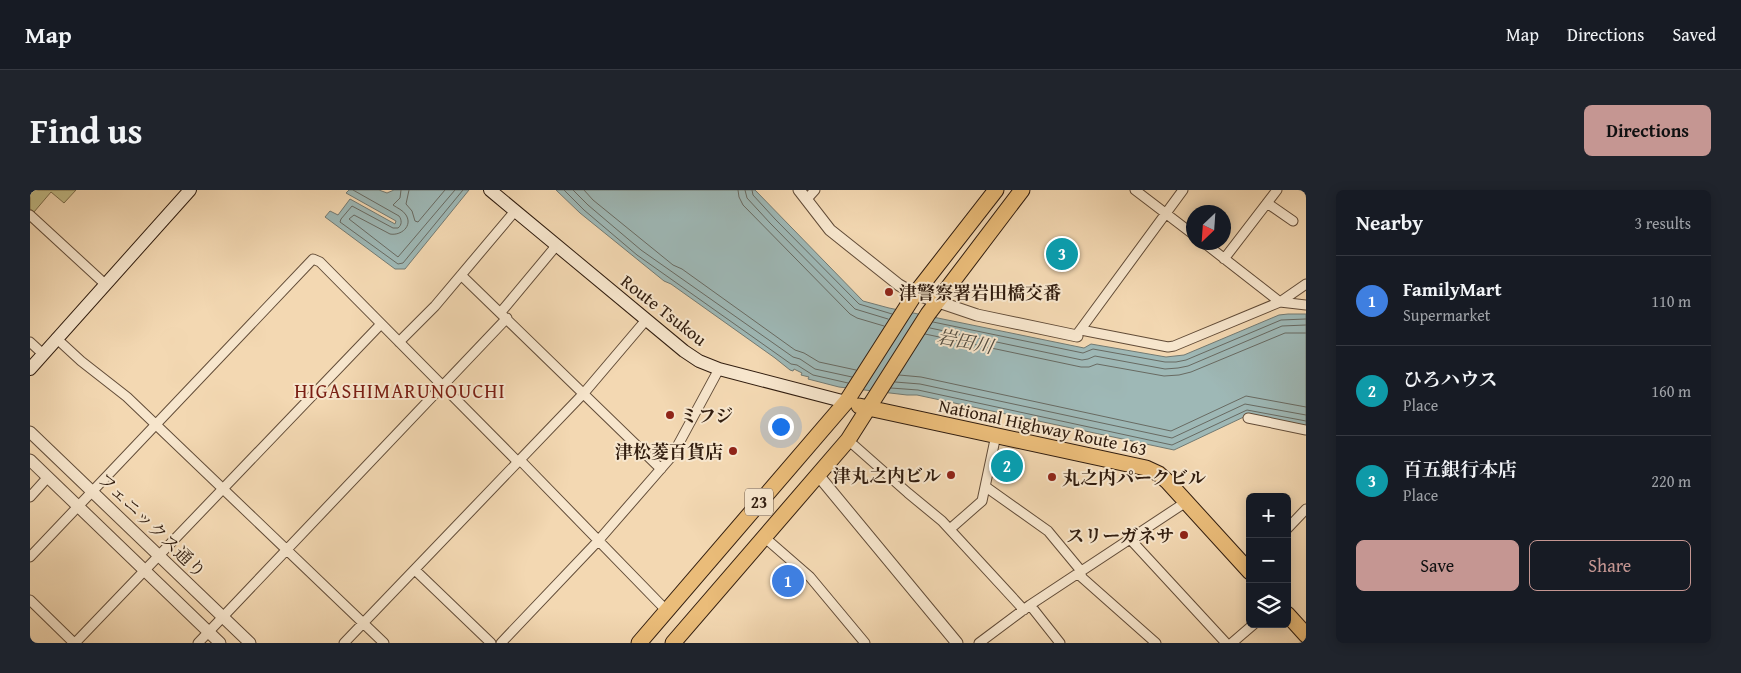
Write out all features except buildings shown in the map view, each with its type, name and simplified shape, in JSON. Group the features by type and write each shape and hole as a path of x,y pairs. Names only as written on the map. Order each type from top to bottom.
{"highway":[{"name":"23","path":"638,643 849,398 912,299 996,190"},
{"name":"23","path":"673,643 848,440 932,308 1022,190"},
{"name":"National Highway Route 163","path":"849,398 869,406 996,436 1146,468 1159,474 1246,567"},
{"path":"1291,618 1306,635"}],"main road":[{"path":"30,369 190,190"},
{"name":"Route Tsukou","path":"490,190 684,352 698,361 720,369 849,398"}],"street":[{"path":"799,190 830,230 899,285 912,299 932,308 1168,347 1280,302 1306,284"},
{"path":"806,200 815,190"},
{"path":"1135,190 1186,229"},
{"path":"1078,333 1183,190"},
{"path":"1224,260 1277,190"},
{"path":"1267,204 1293,221"},
{"path":"399,342 435,306 515,212"},
{"path":"30,215 105,284"},
{"path":"198,643 443,386 504,315 556,246"},
{"path":"1212,250 1280,302 1306,305"},
{"path":"30,557 313,259 320,262 666,610"},
{"path":"462,275 661,469"},
{"path":"344,643 584,393 646,320"},
{"path":"30,600 75,643 381,324"},
{"path":"56,338 127,397 384,643"},
{"path":"30,342 43,354"},
{"path":"502,643 598,541 672,456 720,369"},
{"path":"1248,418 1306,430"},
{"name":"フェニックス通り","path":"30,432 250,643"},
{"path":"950,529 982,501 996,436"},
{"path":"848,440 950,529 1060,643"},
{"path":"30,460 220,643"},
{"path":"818,475 957,643"},
{"path":"30,496 48,477"},
{"path":"986,487 1048,531 1080,573 1156,643"},
{"path":"980,643 1027,608 1186,502"},
{"path":"1291,525 1306,509"},
{"path":"764,537 810,577 865,643"},
{"path":"1130,539 1226,643"},
{"path":"415,570 491,643"},
{"path":"1232,643 1249,628"}],"shaded area":[{"path":"30,190 76,190 64,203 51,192 34,212 30,209"}],"water":[{"path":"349,190 379,190 387,193 394,190 469,190 405,269 395,269 325,217 330,211 338,215 350,199 395,224 396,221 346,193"},
{"name":"岩田川","path":"556,190 755,190 863,301 1084,348 1091,344 1166,357 1184,355 1279,315 1306,314 1306,426 1248,415 1174,450 917,395 839,387 808,379 809,377 801,375 802,373 794,369 793,371 790,370 671,284 664,281 580,213"}],"place":[{"name":"百五銀行本店","path":"1062,254"},
{"name":"津警察署岩田橋交番","path":"889,292"},
{"name":"ミフジ","path":"670,415"},
{"name":"津松菱百貨店","path":"733,451"},
{"name":"ひろハウス","path":"1007,466"},
{"name":"津丸之内ビル","path":"951,475"},
{"name":"丸之内パークビル","path":"1052,477"},
{"name":"スリーガネサ","path":"1184,535"},
{"name":"FamilyMart","path":"788,581"}],"district":[{"name":"HIGASHIMARUNOUCHI","path":"400,390"}]}
